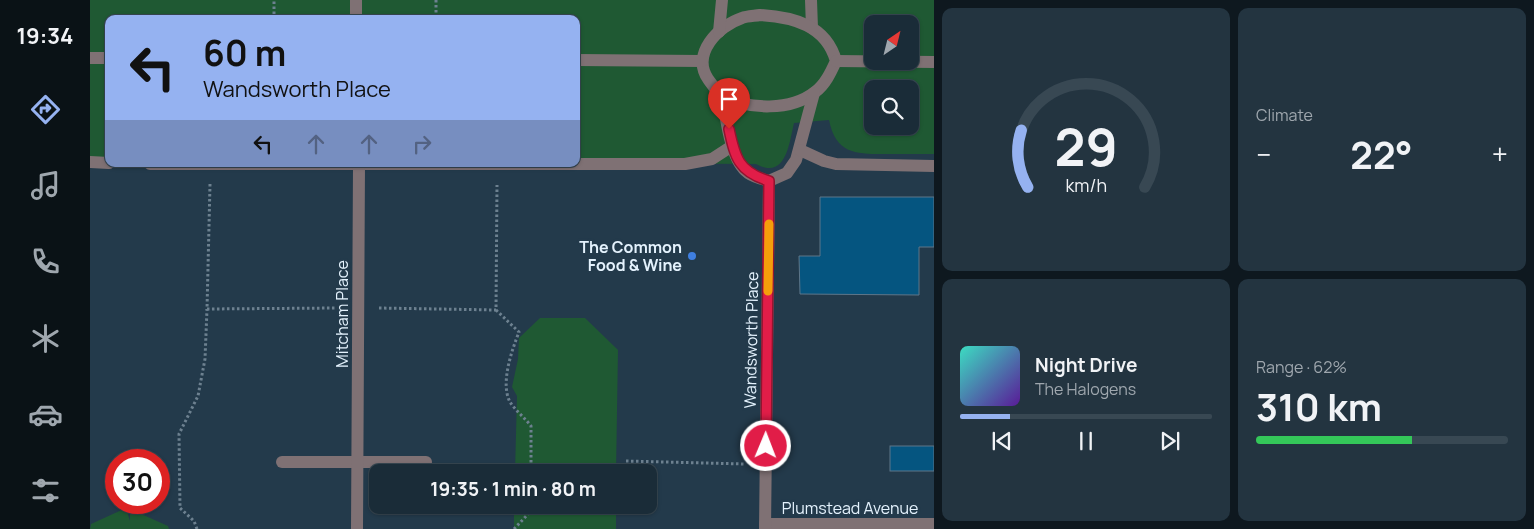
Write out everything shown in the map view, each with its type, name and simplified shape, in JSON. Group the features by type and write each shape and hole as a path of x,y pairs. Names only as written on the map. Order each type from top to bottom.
{"street":[{"path":"356,0 356,15"},
{"path":"720,32 722,0"},
{"path":"811,0 812,28"},
{"path":"722,96 759,107 794,102 814,93 831,73 836,61 828,44 812,28 797,20 760,15 742,18 720,32 707,45 702,61 704,73 722,96 732,146 740,165 747,172 769,181 787,173 800,150 814,93"},
{"path":"90,58 105,58"},
{"path":"580,60 702,61"},
{"path":"836,61 934,62"},
{"path":"580,164 685,164 712,159 732,146"},
{"path":"800,150 836,164 934,166"},
{"path":"90,162 105,163"},
{"name":"Mitcham Place","path":"357,529 359,167"},
{"name":"Wandsworth Place","path":"765,527 769,181"},
{"path":"282,462 426,462"},
{"name":"Plumstead Avenue","path":"765,527 934,524"}],"path":[{"path":"274,0 274,15"},
{"path":"436,0 436,15"},
{"path":"197,529 194,521 180,508 179,434 198,396 205,359 207,309"},
{"path":"496,310 520,332 511,352 506,378 510,401 531,426 531,464"},
{"path":"626,461 765,464"},
{"path":"514,529 528,514"}],"green space":[{"path":"90,0 934,0 934,154 866,154 849,150 837,140 832,132 829,120 794,123 788,149 780,164 774,167 766,168 756,164 580,163 580,15 105,15 105,159 90,159"},
{"path":"540,318 585,318 618,350 616,464 515,464 517,396 512,387 518,359 519,338"},
{"path":"113,514 128,514 130,521 130,514 141,514 168,526 169,529 90,529 91,524"},
{"path":"514,514 616,514 616,529 514,529"}],"building":[{"path":"820,197 934,197 934,247 919,247 919,295 800,294 799,256 820,256"},
{"path":"890,446 934,446 934,471 890,471"}],"slow traffic":[{"path":"768,291 769,224"}],"place":[{"name":"The Common Food & Wine","path":"692,256"}],"route":[{"path":"729,129 732,146 740,165 757,178 769,181 766,446"}]}
